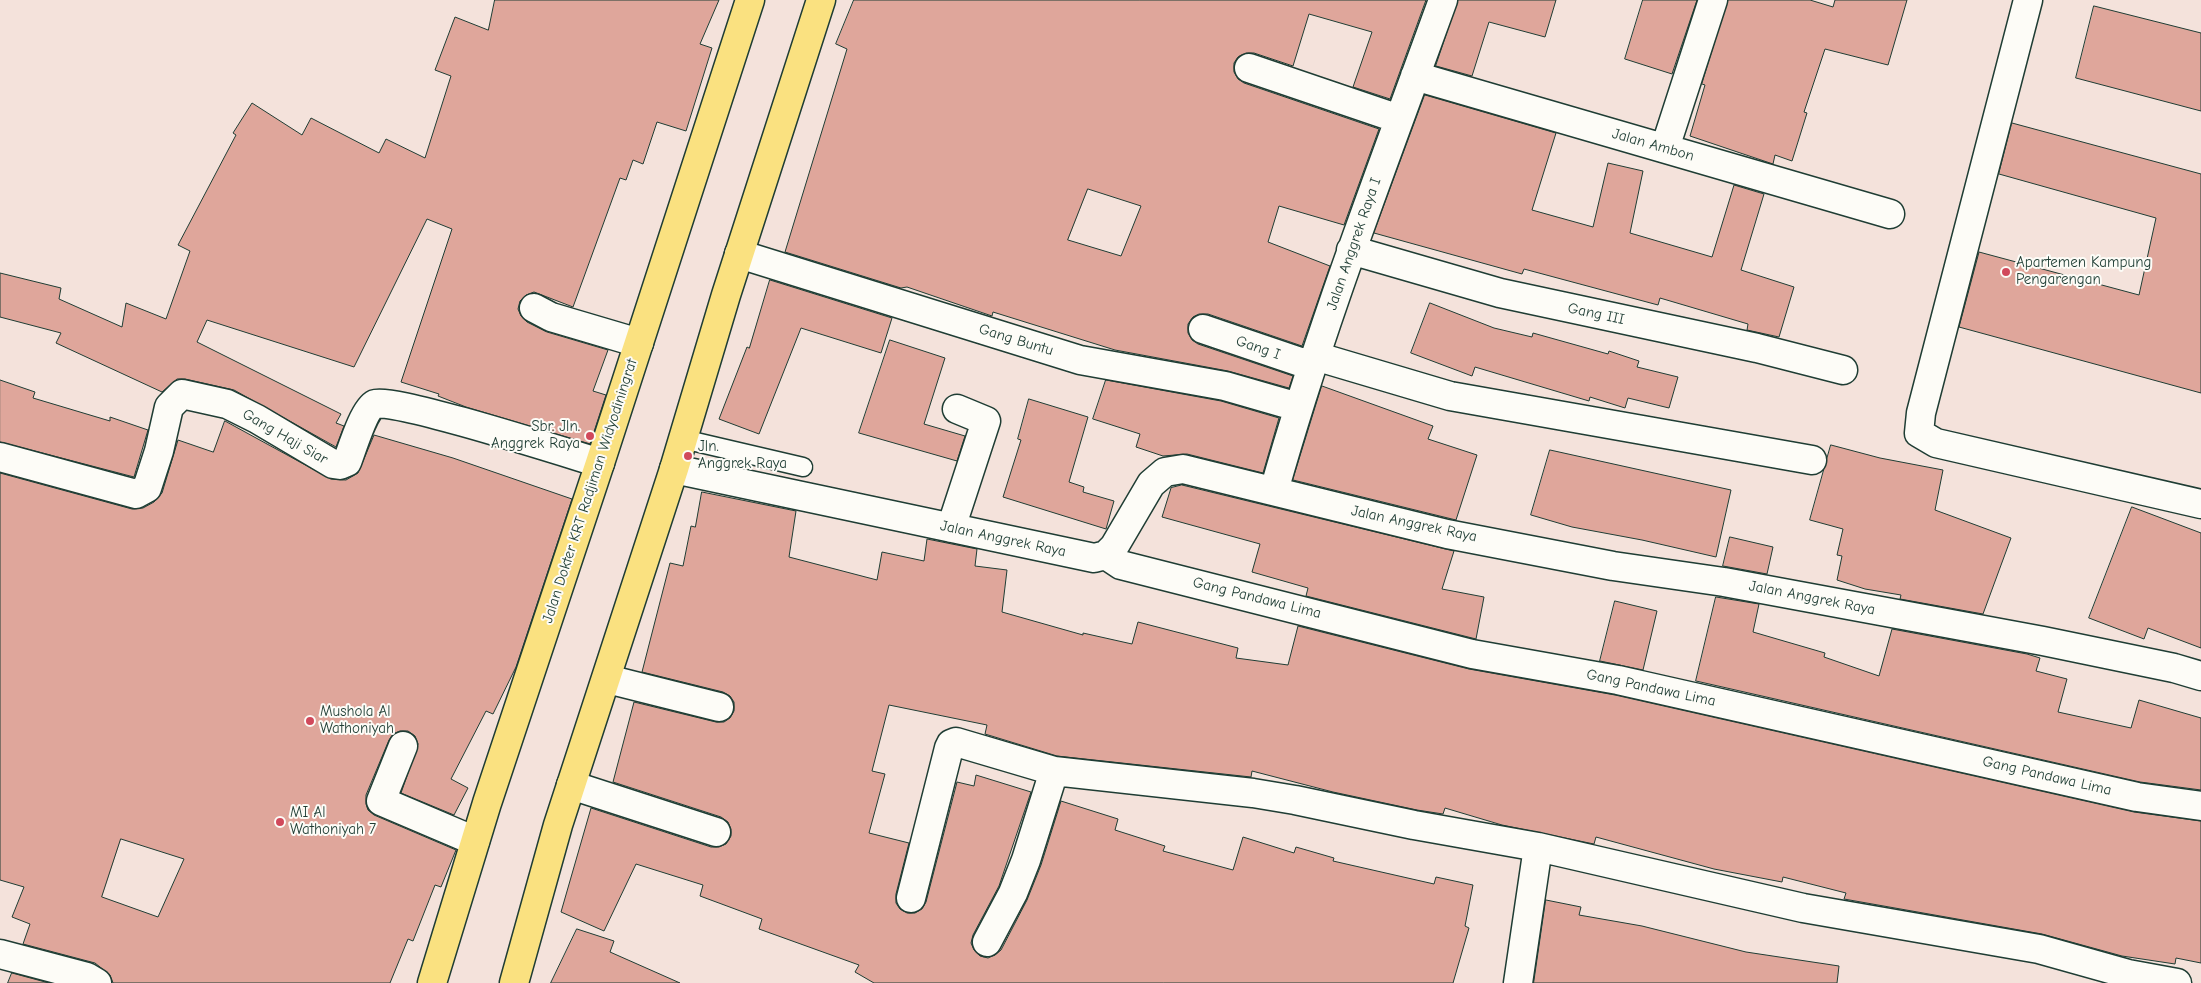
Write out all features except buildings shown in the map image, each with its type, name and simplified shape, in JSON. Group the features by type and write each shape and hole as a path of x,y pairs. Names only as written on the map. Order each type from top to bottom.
{"main road":[{"name":"Jalan Dokter KRT Radjiman Widyodiningrat","path":"432,983 474,841 600,463 750,0"},
{"path":"514,983 571,785 674,469 739,254 821,0"}],"street":[{"name":"Jalan Anggrek Raya I","path":"1274,491 1298,407 1350,250 1443,0"},
{"path":"1665,148 1713,0"},
{"path":"2028,0 1921,413 1919,432 1936,443 2201,504"},
{"path":"1249,68 1399,119"},
{"name":"Jalan Ambon","path":"1415,76 1890,214"},
{"name":"Gang III","path":"1350,250 1500,293 1757,348 1843,370"},
{"name":"Gang Buntu","path":"739,254 1080,360 1225,386 1298,407"},
{"path":"534,308 551,317 639,343"},
{"name":"Gang I","path":"1203,329 1314,361 1450,396 1812,460"},
{"name":"Gang Haji Siar","path":"0,457 136,494 147,488 159,451 169,407 182,394 227,404 257,419 332,464 340,465 347,462 367,411 376,404 419,410 600,463"},
{"path":"951,528 986,421 957,409"},
{"name":"Jalan Anggrek Raya","path":"674,469 1094,558 1106,555 1114,547 1152,484 1165,472 1183,469 1446,534 1613,566 1724,582 2042,641 2174,668 2201,676"},
{"name":"Gang Pandawa Lima","path":"1106,555 1121,565 1472,654 1618,680 2137,797 2201,806"},
{"path":"606,679 719,706"},
{"path":"911,898 951,744 956,742 1054,771 1253,793 1538,847 1803,908 2039,949 2128,974 2177,983"},
{"path":"403,746 381,801 474,841"},
{"path":"987,942 1007,906 1023,868 1054,771"},
{"path":"571,785 716,832"},
{"path":"1518,983 1538,847"},
{"path":"0,954 87,977 97,983"}],"lane":[{"path":"683,439 803,467"}],"place":[{"name":"Apartemen Kampung Pengarengan","path":"2006,272"},
{"name":"Sbr. Jln. Anggrek Raya","path":"590,436"},
{"name":"Jln. Anggrek Raya","path":"688,456"},
{"name":"Mushola Al Wathoniyah","path":"310,721"},
{"name":"MI Al Wathoniyah 7","path":"280,822"}]}
